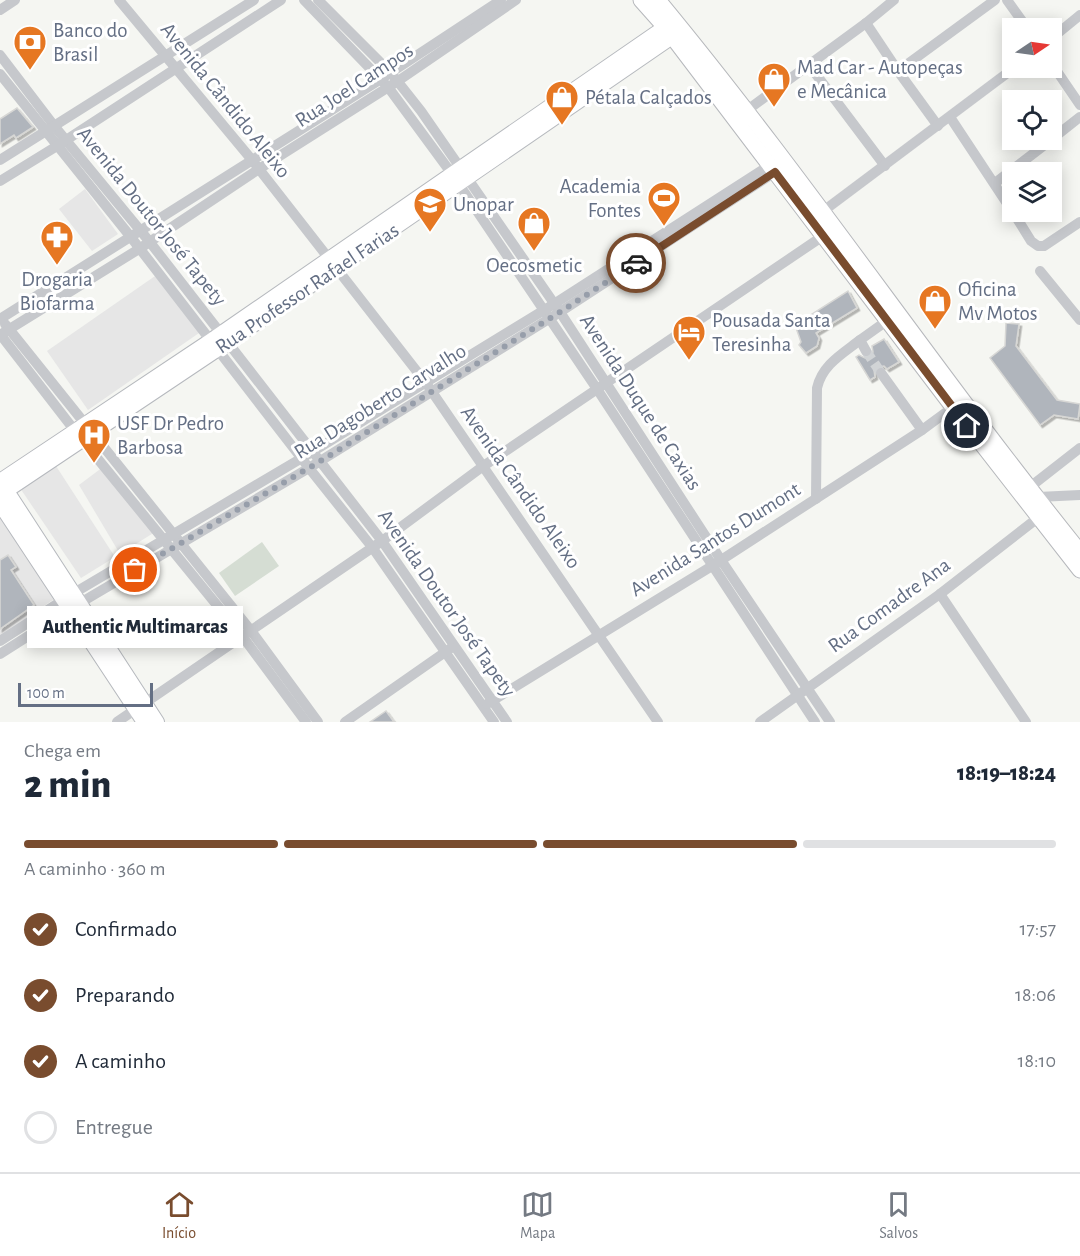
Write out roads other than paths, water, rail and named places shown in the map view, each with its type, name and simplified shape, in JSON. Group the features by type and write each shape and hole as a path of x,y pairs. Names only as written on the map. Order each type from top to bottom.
{"highway":[{"path":"641,0 773,168 823,236 866,280 888,320 958,403"},
{"path":"658,0 822,212 866,280 1015,478 1039,516 1080,570"},
{"path":"1015,478 1034,492 1080,552"}],"main road":[{"name":"Rua Professor Rafael Farias","path":"2,485 218,342 668,32"},
{"path":"2,485 72,602 140,706 157,722"},
{"path":"0,504 72,602"},
{"path":"140,706 144,722"}],"street":[{"path":"0,10 15,0"},
{"name":"Avenida Cândido Aleixo","path":"119,0 256,165 429,387 658,722"},
{"path":"0,160 254,0"},
{"path":"0,181 281,0"},
{"name":"Avenida Duque de Caxias","path":"304,0 385,83 460,176 557,308 601,386 717,563 815,722"},
{"name":"Avenida Duque de Caxias","path":"318,0 395,77 460,176 546,315 601,386"},
{"name":"Rua Joel Campos","path":"395,77 501,0"},
{"name":"Rua Joel Campos","path":"2,334 139,249 256,165 516,0"},
{"path":"746,111 894,0"},
{"path":"898,71 995,0"},
{"path":"1007,0 1020,18"},
{"path":"1062,30 1080,15"},
{"path":"866,23 938,126"},
{"name":"Avenida Doutor José Tapety","path":"0,55 50,129"},
{"path":"809,65 885,166"},
{"name":"Avenida Doutor José Tapety","path":"0,74 141,230 301,459 377,544"},
{"path":"822,212 1002,77"},
{"path":"1062,78 1080,105"},
{"path":"950,117 1002,194"},
{"path":"1062,131 1080,117"},
{"name":"Avenida Doutor José Tapety","path":"62,143 139,249 312,452 488,703 507,722"},
{"path":"995,183 1037,150"},
{"name":"Rua Joel Campos","path":"0,319 130,236 256,165"},
{"name":"Rua Dagoberto Carvalho","path":"0,654 169,536 429,387 557,308 773,168"},
{"path":"1020,222 1031,241 1038,246 1047,244 1080,222"},
{"path":"117,722 377,544 482,467 823,236"},
{"path":"1040,271 1080,320"},
{"path":"0,319 2,334 169,536 318,722"},
{"path":"816,499 819,379 827,366 888,320"},
{"path":"860,340 866,351"},
{"path":"881,373 922,430"},
{"name":"Rua Dagoberto Carvalho","path":"0,641 176,545 309,468 429,387"},
{"name":"Avenida Santos Dumont","path":"488,703 717,563 922,430 958,403"},
{"path":"1034,492 1080,448"},
{"path":"1034,492 1080,495"},
{"name":"Rua Comadre Ana","path":"760,722 940,594 1039,516"},
{"name":"Avenida Duque de Caxias","path":"717,563 830,722"},
{"path":"940,594 1026,722"},
{"path":"248,634 306,722"},
{"path":"345,722 450,649"},
{"name":"Avenida Doutor José Tapety","path":"488,703 494,722"}],"tunnel":[{"path":"866,351 881,373"}],"place":[{"name":"Banco do Brasil","path":"30,71"},
{"name":"Mad Car - Autopeças e Mecânica","path":"774,108"},
{"name":"Pétala Calçados","path":"562,126"},
{"name":"Academia Fontes","path":"664,227"},
{"name":"Unopar","path":"430,233"},
{"name":"Oecosmetic","path":"534,252"},
{"name":"Drogaria Biofarma","path":"57,266"},
{"name":"Oficina Mv Motos","path":"935,330"},
{"name":"Pousada Santa Teresinha","path":"689,361"},
{"name":"USF Dr Pedro Barbosa","path":"94,464"},
{"name":"Authentic Multimarcas","path":"135,570"}]}
